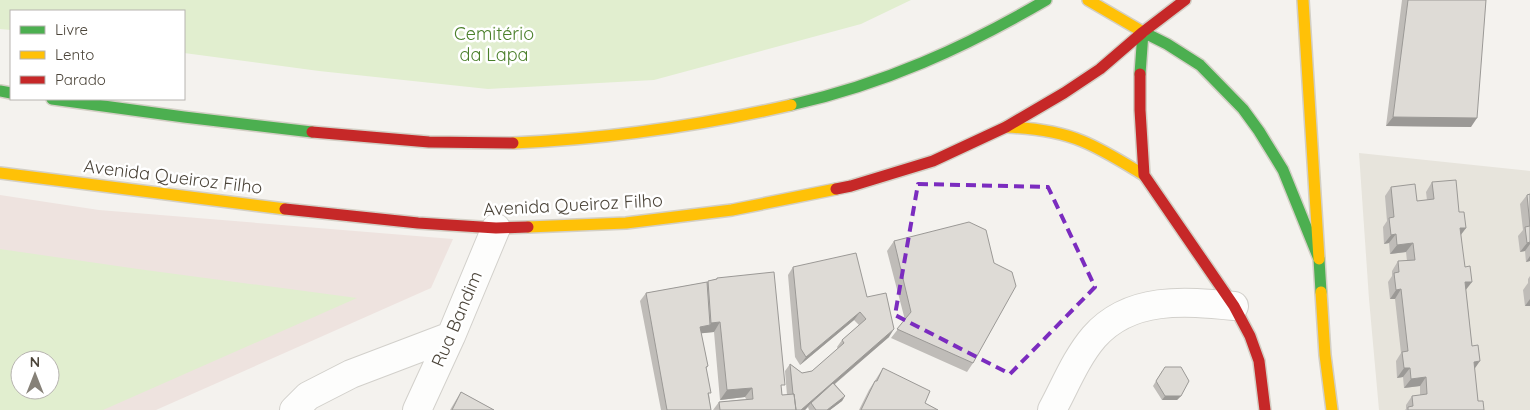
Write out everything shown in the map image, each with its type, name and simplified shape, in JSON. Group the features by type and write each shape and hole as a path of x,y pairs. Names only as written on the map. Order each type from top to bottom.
{"main road":[{"path":"59,100 237,124 386,139 491,144 556,141 651,131 770,111 857,88 935,59 1001,26 1046,0"},
{"path":"1088,0 1167,44 1200,65 1242,109 1259,131 1283,170 1319,259"},
{"name":"Avenida Queiroz Filho","path":"0,173 299,211 418,223 496,228 626,223 741,208 851,186 933,161 1006,126 1064,93 1100,69 1143,32 1186,0"},
{"path":"1303,0 1325,355 1332,410"},
{"path":"1144,175 1140,110 1140,67 1143,32 1147,14"},
{"path":"1006,126 1047,131 1070,137 1096,148 1144,175 1234,306 1250,336 1259,361 1265,410"}],"street":[{"name":"Rua Bandim","path":"417,410 451,336 496,228"},
{"path":"1052,410 1076,363 1094,337 1112,320 1130,310 1172,302 1198,302 1234,306"},
{"path":"294,410 308,396 351,374 451,336"}],"highlighted area":[{"path":"918,184 1048,187 1095,287 1010,374 895,315"}],"shaded area":[{"path":"1359,153 1530,171 1530,410 1379,410"},
{"path":"0,195 99,210 453,239 431,288 156,410 0,410"}],"green space":[{"name":"Cemitério da Lapa","path":"0,0 911,0 861,24 654,80 488,89 319,71 185,53 185,10 10,10 10,30 0,29"},
{"path":"0,249 357,298 103,410 0,410"}],"building":[{"path":"1408,0 1486,0 1477,118 1393,117"},
{"path":"1456,180 1459,212 1464,212 1466,228 1460,228 1465,267 1470,266 1472,282 1465,282 1472,346 1478,345 1480,361 1474,362 1478,401 1483,401 1484,410 1408,410 1408,407 1413,406 1412,396 1427,394 1426,377 1411,379 1410,368 1404,368 1402,352 1408,351 1401,289 1396,290 1394,273 1399,272 1398,261 1415,260 1413,243 1397,245 1396,234 1391,235 1389,218 1394,217 1391,187 1415,184 1417,201 1434,199 1432,182"},
{"path":"1530,194 1530,226 1527,195"},
{"path":"969,222 986,230 994,263 1012,272 1016,286 973,363 897,329 911,312 894,241"},
{"path":"1530,226 1530,242 1527,243 1525,227"},
{"path":"856,253 867,297 886,293 894,329 801,410 796,410 790,364 802,373 812,371 844,343 842,340 866,319 860,312 806,357 801,349 793,267"},
{"path":"774,272 785,385 781,385 782,395 794,394 796,410 720,410 719,402 753,399 752,388 727,390 720,322 711,323 708,281 717,278"},
{"path":"707,282 710,325 700,327 708,366 706,367 711,393 708,393 711,410 667,410 646,293"},
{"path":"1165,367 1181,367 1189,381 1181,396 1165,396 1156,381"},
{"path":"883,368 930,391 925,403 938,410 861,410"},
{"path":"833,383 845,396 827,410 816,410 811,403"},
{"path":"461,392 494,410 452,410"}],"traffic: fast":[{"path":"791,105 859,86 923,63 985,34 1046,0"},
{"path":"1140,74 1143,32 1167,44 1200,65 1243,109 1283,170 1319,259 1321,292"},
{"path":"0,91 10,93"},
{"path":"59,100 312,132"}],"traffic: slow":[{"path":"1088,0 1143,32"},
{"path":"1303,0 1319,259"},
{"path":"513,143 618,135 722,119 791,105"},
{"path":"1006,127 1045,131 1073,138 1106,153 1144,175"},
{"path":"0,173 285,209"},
{"path":"528,227 626,223 732,210 836,189"},
{"path":"1321,292 1325,355 1332,410"}],"traffic: jam":[{"path":"836,189 933,161 1006,127 1064,93 1100,69 1143,32 1185,0"},
{"path":"1140,74 1144,175 1234,306 1250,336 1259,361 1265,410"},
{"path":"312,132 429,142 513,143"},
{"path":"285,209 418,223 496,228 528,227"}]}
